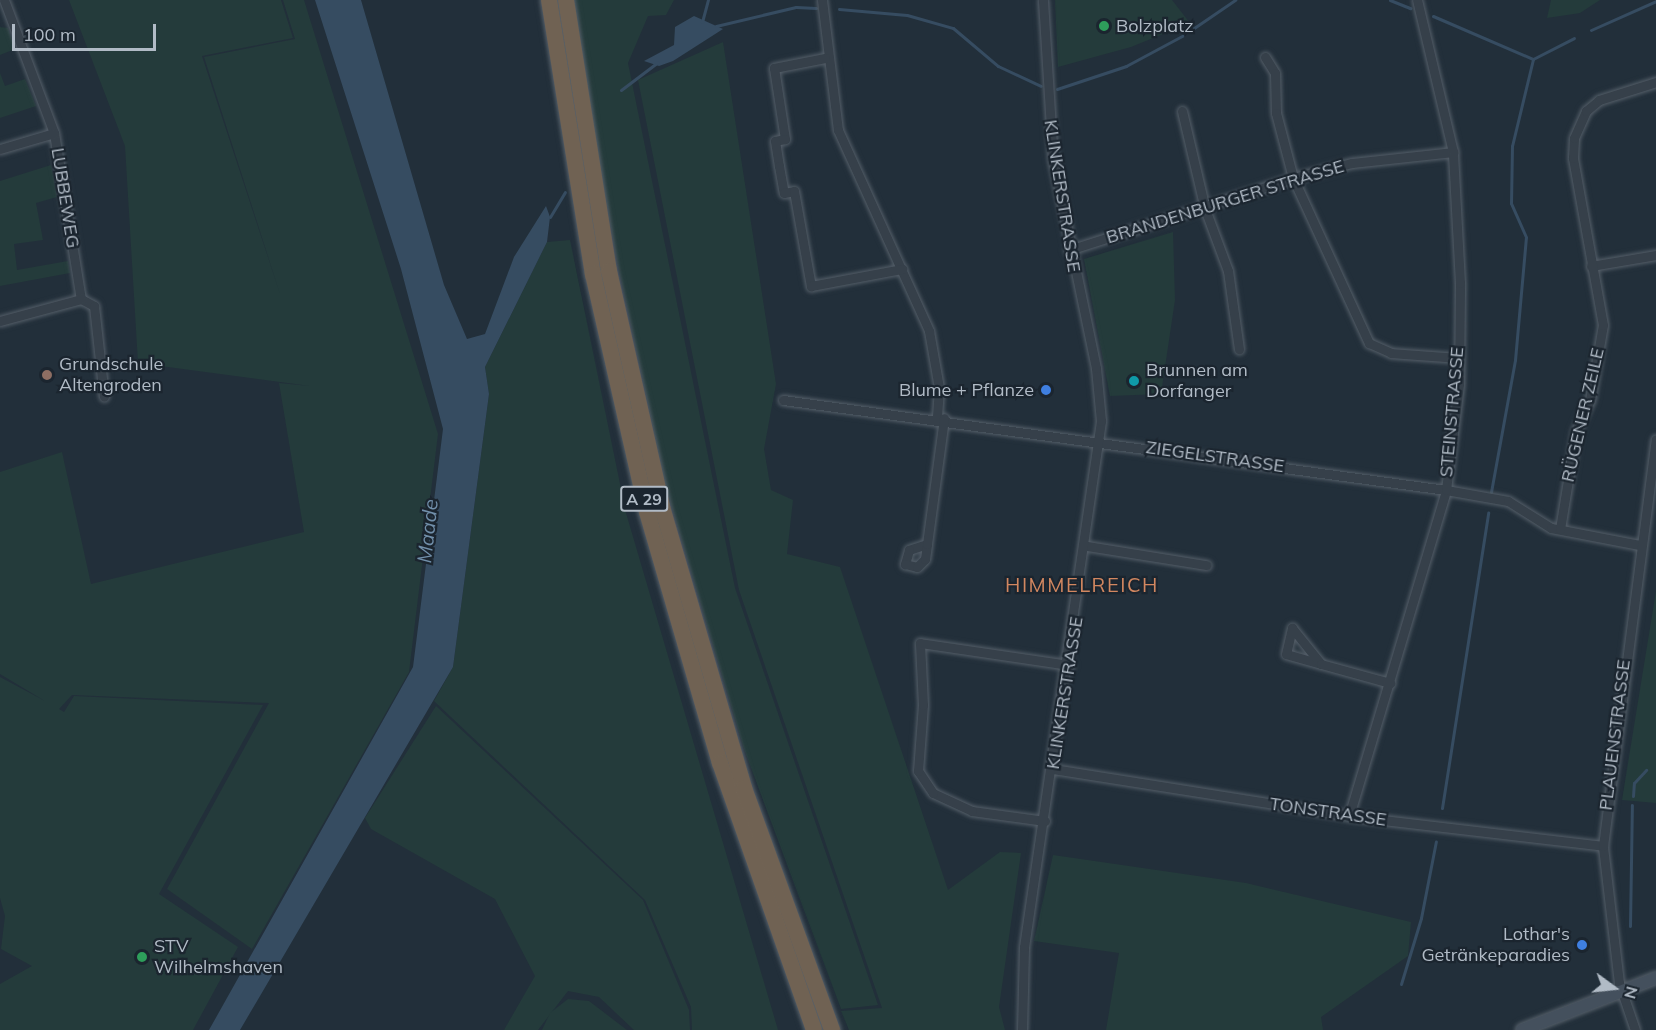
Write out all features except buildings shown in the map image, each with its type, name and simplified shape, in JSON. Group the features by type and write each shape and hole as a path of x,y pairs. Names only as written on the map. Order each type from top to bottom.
{"highway":[{"name":"A 29","path":"549,0 593,274 647,512 720,763 814,1030"},
{"name":"A 29","path":"566,0 609,271 662,507 744,788 832,1030"},
{"path":"796,982 802,1030"},
{"path":"819,997 841,1030"}],"main road":[{"path":"1522,1030 1656,978"}],"street":[{"name":"LUBBEWEG","path":"4,0 54,133 81,299 94,306 104,396"},
{"path":"822,0 825,58 851,169 902,269 929,331 939,388 941,418 927,544"},
{"name":"KLINKERSTRASSE","path":"1022,1030 1020,977 1069,665 1101,441 1096,369 1069,250 1053,160 1043,0"},
{"name":"STEINSTRASSE","path":"1349,816 1446,490 1458,358 1461,283 1453,152 1417,0"},
{"path":"1265,57 1275,73 1276,113 1293,178 1369,343 1391,353 1458,358"},
{"path":"825,58 774,69 785,139 775,141 779,166 784,193 794,191 810,286 902,269"},
{"name":"RÜGENER ZEILE","path":"1560,529 1576,431 1590,400 1603,325 1573,158 1574,138 1586,111 1599,100 1656,82"},
{"path":"1182,111 1205,209 1228,271 1239,349"},
{"path":"0,149 54,133"},
{"name":"BRANDENBURGER STRASSE","path":"1069,250 1205,209 1293,178 1352,164 1453,152"},
{"path":"1591,266 1656,255"},
{"path":"0,321 81,299"},
{"name":"ZIEGELSTRASSE","path":"783,400 941,418 1446,490 1508,501 1560,529 1639,545"},
{"name":"PLAUENSTRASSE","path":"1635,1030 1622,993 1603,846 1639,545 1656,439"},
{"path":"1086,546 1206,565"},
{"path":"1045,822 972,811 933,793 918,771 923,705 920,643 1069,665"},
{"path":"1321,664 1390,683"},
{"name":"TONSTRASSE","path":"1053,769 1349,816 1603,846"}],"green space":[{"path":"69,0 281,0 293,38 202,56 281,297 204,57 295,39 283,0 304,0 438,434 409,672 252,949 167,889 269,703 72,695 59,709 64,712 74,696 263,705 159,894 238,947 193,1030 0,1030 0,984 32,966 1,949 5,916 0,898 0,677 45,701 0,674 0,472 62,452 91,584 304,532 279,383 310,386 138,363 125,146"},
{"path":"570,0 674,0 666,15 648,16 628,63 735,588 878,1005 841,1009 744,749 667,491 617,261"},
{"path":"1055,0 1172,0 1190,23 1131,47 1058,67"},
{"path":"1551,0 1600,0 1580,13 1547,18"},
{"path":"0,27 8,28 15,49 0,55"},
{"path":"723,42 776,384 764,449 771,490 793,500 787,554 840,567 948,890 1000,852 1021,853 999,1007 1005,1030 849,1030 841,1011 882,1008 739,590 638,80"},
{"path":"0,73 5,86 25,79 36,106 0,118"},
{"path":"51,165 57,197 36,203 43,240 14,244 17,270 68,261 70,273 0,286 0,181"},
{"path":"1173,232 1175,300 1161,394 1110,396 1084,259"},
{"path":"570,240 626,513 778,1030 692,1030 691,1007 645,900 434,701 453,667 489,394 485,367 547,242"},
{"path":"1656,591 1656,803 1622,800"},
{"path":"436,706 643,900 689,1010 690,1030 634,1030 599,997 568,991 538,1030 504,1030 535,976 495,899 371,829 365,818"},
{"path":"1053,855 1246,883 1411,922 1408,956 1321,1017 1323,1030 1106,1030 1119,953 1034,941"},
{"path":"568,999 589,1001 627,1030 542,1030 550,1013"}],"water":[{"path":"315,0 361,0 444,285 467,339 485,334 514,257 546,206 550,217 547,242 485,367 489,394 453,667 240,1030 209,1030 413,667 443,429 401,269"},
{"path":"694,16 723,29 673,61 659,66 644,61 674,45 675,27"}],"waterway":[{"path":"702,22 708,0"},
{"path":"1194,28 1235,0"},
{"path":"1390,0 1410,8"},
{"path":"1591,30 1656,1"},
{"path":"716,26 796,7 816,8"},
{"path":"839,9 907,15 953,28 998,66 1041,86"},
{"path":"1433,16 1533,59 1574,38"},
{"path":"1057,89 1126,66 1182,36"},
{"path":"1491,492 1515,360 1526,237 1511,203 1512,146 1533,59"},
{"path":"621,90 658,62"},
{"path":"550,217 565,192"},
{"path":"1442,808 1488,513"},
{"path":"1633,796 1634,783 1646,770"},
{"path":"1630,926 1632,805"},
{"path":"1401,984 1421,918 1436,841"}],"place":[{"name":"Bolzplatz","path":"1104,26"},
{"name":"Grundschule Altengroden","path":"47,375"},
{"name":"Brunnen am Dorfanger","path":"1134,381"},
{"name":"Blume + Pflanze","path":"1046,390"},
{"name":"Lothar's Getränkeparadies","path":"1582,945"},
{"name":"STV Wilhelmshaven","path":"142,957"}],"district":[{"name":"HIMMELREICH","path":"1082,584"}],"water label":[{"name":"Maade","path":"427,531"}]}
